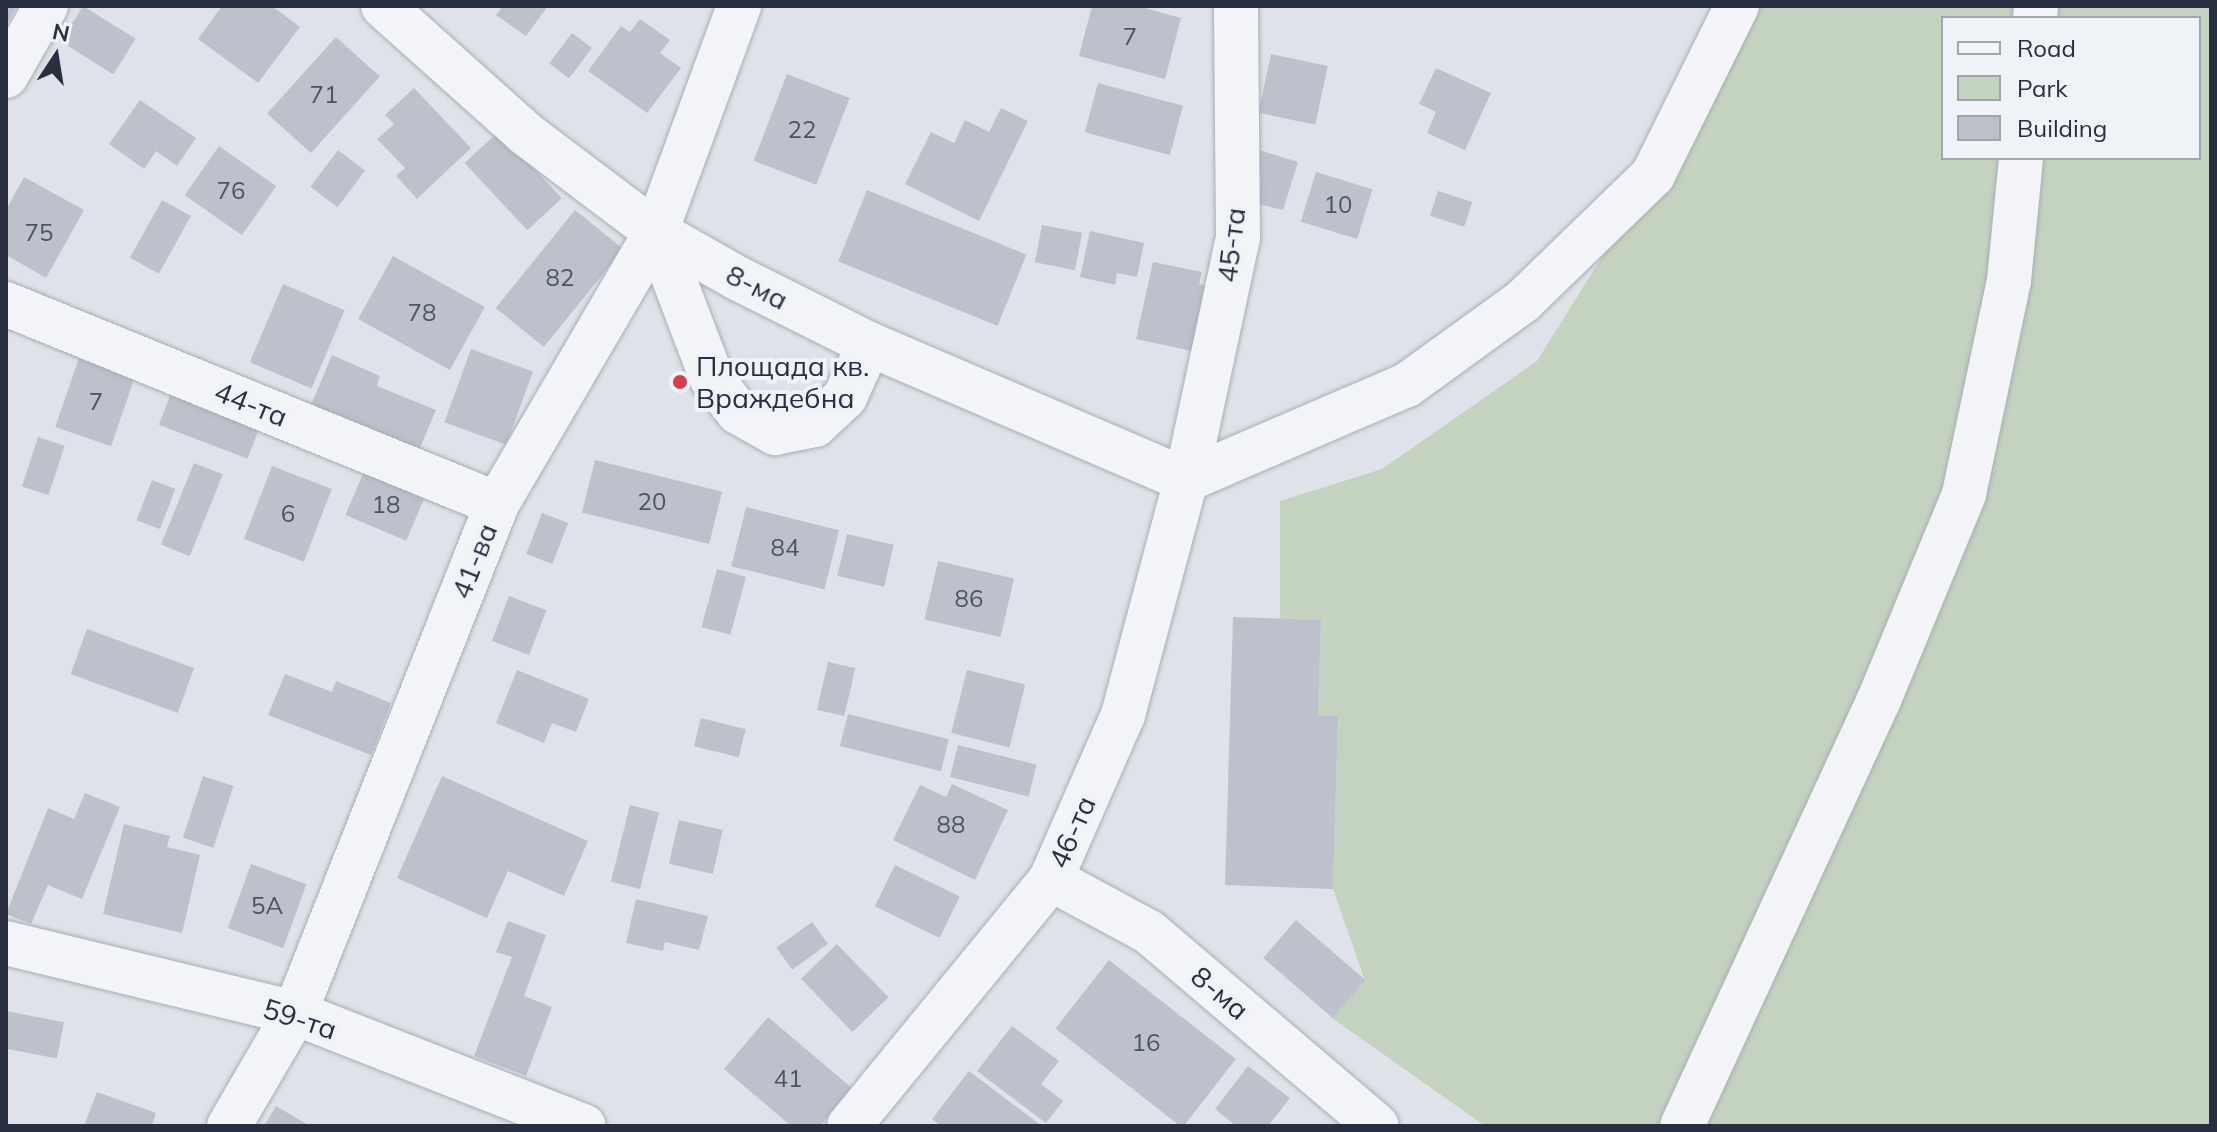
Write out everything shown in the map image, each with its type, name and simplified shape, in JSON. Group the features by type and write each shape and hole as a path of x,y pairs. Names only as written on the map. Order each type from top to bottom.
{"street":[{"path":"6,76 46,6"},
{"name":"8-ма","path":"383,6 526,134 656,232 737,278 869,344 1186,480"},
{"name":"41-ва","path":"229,1126 295,1013 497,504 656,232 739,6"},
{"name":"45-та","path":"1186,480 1238,238 1236,6"},
{"path":"1186,480 1407,385 1523,301 1653,175 1737,6"},
{"path":"1682,1126 1878,702 1964,494 2009,281 2021,160"},
{"path":"656,232 685,316 712,379 738,412 775,433 815,425 845,397 869,344"},
{"path":"685,316 691,288 707,276 737,278"},
{"name":"44-та","path":"6,304 497,504"},
{"name":"46-та","path":"849,1126 1051,879 1123,715 1186,480"},
{"name":"8-ма","path":"1051,879 1149,932 1377,1126"},
{"name":"59-та","path":"6,943 295,1013 584,1126"}],"green space":[{"path":"1737,6 2211,6 2211,1126 1485,1126 1332,1018 1365,981 1333,889 1338,717 1318,716 1321,620 1280,619 1280,501 1382,469 1537,361 1653,175"}],"building":[{"path":"6,6 17,6 6,25"},
{"path":"83,6 136,39 113,74 61,42"},
{"path":"222,6 272,6 300,27 258,83 198,39"},
{"path":"503,6 548,6 526,36 496,15"},
{"path":"1092,6 1138,6 1181,18 1165,79 1079,56"},
{"path":"640,19 670,40 660,53 681,68 647,113 588,71 621,26 630,32"},
{"path":"572,33 592,48 569,78 549,63"},
{"path":"336,37 380,76 311,153 267,114"},
{"path":"1271,54 1328,66 1315,125 1259,113"},
{"path":"1436,68 1491,93 1465,150 1427,133 1436,112 1419,104"},
{"path":"787,74 850,98 816,185 754,161"},
{"path":"1098,83 1183,106 1170,155 1085,132"},
{"path":"414,88 471,148 417,199 396,176 405,168 377,139 394,124 385,115"},
{"path":"140,100 196,138 177,166 156,151 144,169 109,144"},
{"path":"1001,108 1028,121 979,221 905,184 931,132 954,143 965,120 989,132"},
{"path":"499,131 562,198 527,230 465,163"},
{"path":"219,146 276,186 242,235 185,195"},
{"path":"338,150 365,170 337,207 310,187"},
{"path":"1259,150 1298,162 1283,210 1258,204"},
{"path":"1316,172 1372,189 1357,239 1301,222"},
{"path":"24,177 84,210 46,278 6,255 6,210"},
{"path":"867,190 1026,254 998,326 838,261"},
{"path":"1438,191 1472,202 1464,227 1430,216"},
{"path":"162,200 191,216 159,274 130,258"},
{"path":"575,210 623,249 544,347 496,308"},
{"path":"1042,225 1082,233 1075,270 1035,262"},
{"path":"1090,231 1144,243 1137,277 1117,273 1115,285 1080,277"},
{"path":"393,256 485,307 450,370 358,319"},
{"path":"1153,262 1202,272 1199,284 1220,289 1206,354 1136,339"},
{"path":"283,284 345,310 311,388 250,362"},
{"path":"471,349 533,372 506,445 444,422"},
{"path":"332,355 380,376 377,386 436,410 417,455 309,410"},
{"path":"79,358 135,377 111,446 55,427"},
{"path":"171,393 260,427 248,459 159,425"},
{"path":"38,437 65,446 49,495 22,486"},
{"path":"595,460 722,492 709,544 582,512"},
{"path":"194,463 223,475 190,556 161,545"},
{"path":"272,466 332,489 304,562 244,539"},
{"path":"365,469 426,495 406,541 345,515"},
{"path":"152,480 175,489 160,529 137,520"},
{"path":"746,507 839,530 824,589 731,566"},
{"path":"542,513 568,523 552,564 526,554"},
{"path":"847,534 894,545 884,587 837,576"},
{"path":"938,561 1014,579 1001,637 925,619"},
{"path":"717,569 746,577 730,635 701,627"},
{"path":"509,596 546,610 529,655 492,641"},
{"path":"1233,617 1321,620 1318,716 1338,716 1333,889 1225,885"},
{"path":"87,629 194,668 178,713 71,674"},
{"path":"828,662 855,668 844,716 817,710"},
{"path":"517,670 589,699 576,732 552,723 544,743 496,723"},
{"path":"967,670 1025,685 1009,748 951,733"},
{"path":"285,674 332,692 336,681 391,703 371,755 268,715"},
{"path":"848,714 949,739 941,771 840,746"},
{"path":"701,718 746,729 739,757 694,746"},
{"path":"958,745 1037,765 1029,797 950,777"},
{"path":"203,776 233,786 213,848 183,838"},
{"path":"442,776 588,841 564,896 508,871 487,918 397,878"},
{"path":"952,784 1008,810 975,880 893,840 920,785 946,797"},
{"path":"85,793 120,807 82,899 48,885 31,924 6,914 48,808 74,819"},
{"path":"630,805 659,812 640,889 611,882"},
{"path":"679,820 723,830 713,874 669,864"},
{"path":"124,824 170,836 167,847 200,855 182,933 103,914"},
{"path":"251,864 306,884 283,948 228,928"},
{"path":"895,865 960,897 940,938 875,906"},
{"path":"636,899 708,916 699,950 665,942 663,951 626,943"},
{"path":"1296,920 1365,980 1333,1018 1263,958"},
{"path":"508,921 546,935 524,996 552,1007 526,1076 474,1056 512,957 496,952"},
{"path":"812,922 828,944 792,970 776,948"},
{"path":"837,944 888,997 852,1032 801,979"},
{"path":"1109,960 1236,1059 1184,1126 1180,1126 1055,1029"},
{"path":"6,1011 64,1022 57,1059 6,1049"},
{"path":"768,1017 852,1088 820,1126 791,1126 724,1069"},
{"path":"1012,1026 1059,1061 1041,1084 1063,1101 1046,1123 977,1071"},
{"path":"1248,1066 1290,1098 1268,1126 1236,1126 1215,1109"},
{"path":"969,1071 1042,1126 941,1126 932,1119"},
{"path":"97,1092 156,1113 152,1126 84,1126"},
{"path":"276,1106 310,1126 264,1126"}],"place":[{"name":"Площада кв. Враждебна","path":"680,382"}]}
